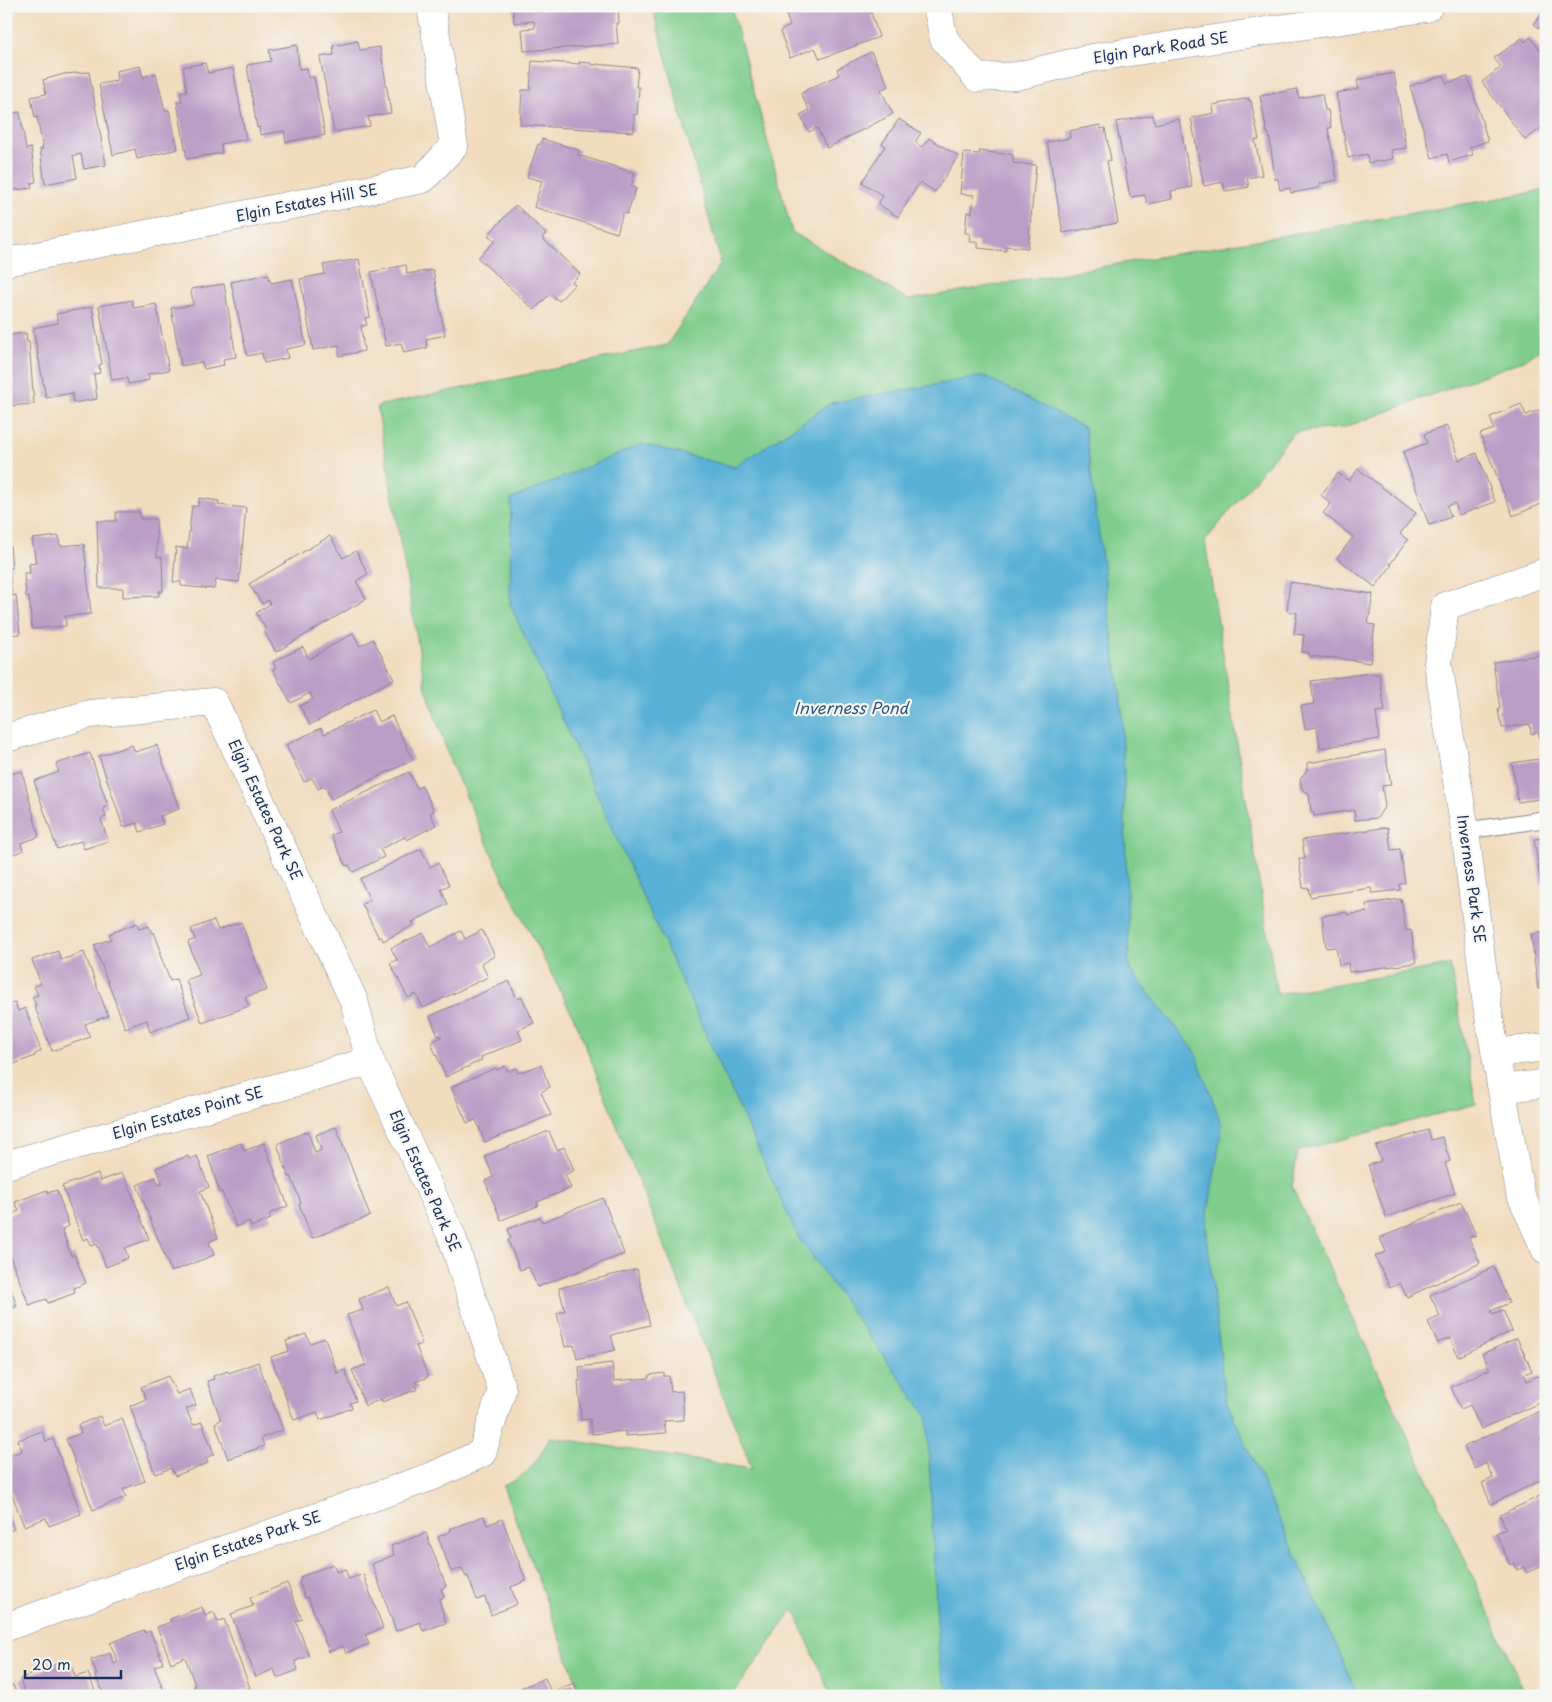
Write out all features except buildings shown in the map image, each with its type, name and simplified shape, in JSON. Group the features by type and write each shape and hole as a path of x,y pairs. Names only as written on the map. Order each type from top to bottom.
{"street":[{"name":"Elgin Estates Hill SE","path":"6,262 424,180 454,146 431,6"},
{"name":"Elgin Park Road SE","path":"937,6 944,40 976,78 1017,76 1091,58 1426,8 1429,6"},
{"name":"Inverness Park SE","path":"1546,572 1445,606 1438,663 1466,832 1487,1005 1520,1193 1546,1251"},
{"name":"Elgin Estates Park SE","path":"6,738 90,714 214,702 354,1001 370,1061 452,1237 502,1390 482,1454 433,1476 6,1627"},
{"path":"1496,1053 1546,1047"},
{"name":"Elgin Estates Point SE","path":"6,1165 370,1061"},
{"path":"1503,1089 1546,1083"}],"lane":[{"path":"1466,832 1546,819"}],"green space":[{"path":"652,6 731,6 792,232 909,300 1546,190 1546,347 1522,361 1343,428 1294,432 1205,541 1277,994 1450,965 1476,1104 1298,1151 1292,1187 1481,1594 1526,1696 831,1696 794,1609 732,1696 582,1696 503,1486 512,1482 531,1467 550,1437 752,1469 576,1022 507,887 450,761 425,685 377,406 667,345 721,263"}],"water":[{"name":"Inverness Pond","path":"984,376 1085,428 1122,710 1129,968 1195,1051 1222,1126 1206,1226 1225,1398 1359,1696 950,1696 939,1663 927,1416 798,1237 510,604 511,499 642,444 735,467 831,403"}]}
